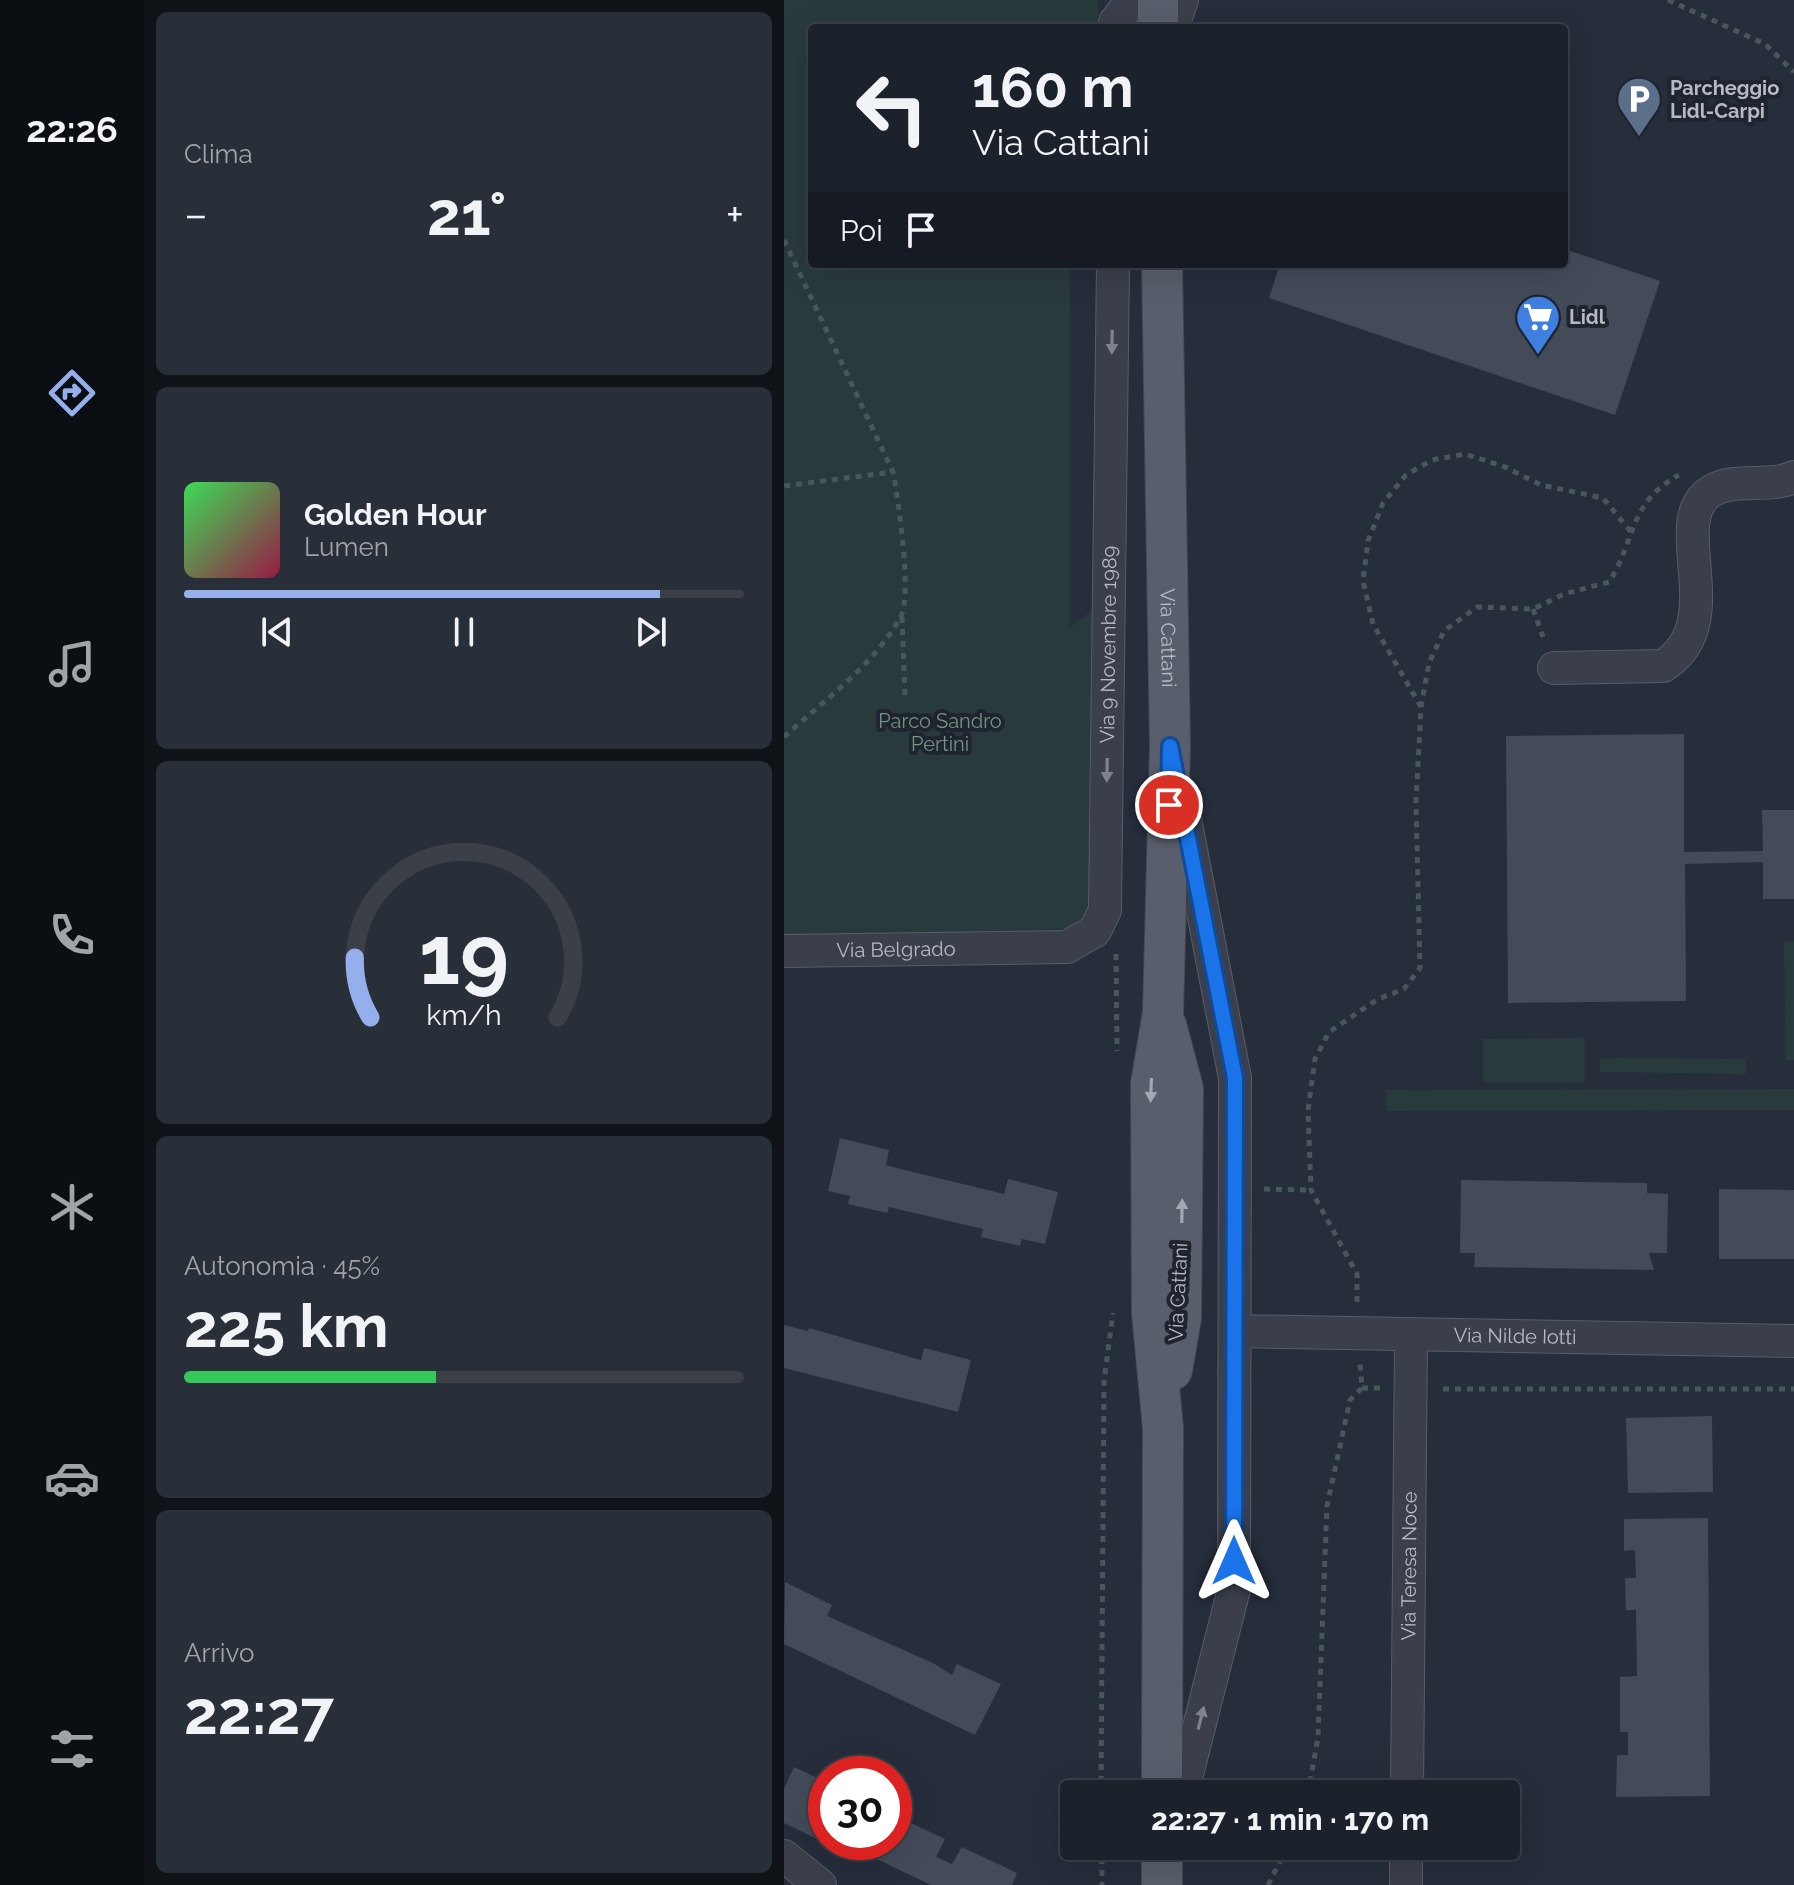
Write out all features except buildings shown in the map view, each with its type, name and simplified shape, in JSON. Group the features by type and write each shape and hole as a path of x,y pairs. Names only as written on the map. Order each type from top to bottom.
{"main road":[{"path":"1158,0 1158,24"},
{"name":"Via Cattani","path":"1162,268 1170,746 1163,1013 1151,1084 1152,1313 1163,1428 1162,1780"}],"street":[{"path":"1115,24 1132,0"},
{"path":"1173,24 1182,0"},
{"name":"Via 9 Novembre 1989","path":"1105,910 1113,268"},
{"path":"1554,668 1663,666 1675,659 1695,623 1693,522 1696,505 1710,492 1727,484 1783,482 1794,477"},
{"path":"1170,746 1235,1078 1234,1589 1186,1780"},
{"name":"Via Belgrado","path":"784,951 1067,947 1095,931 1105,910"},
{"name":"Via Nilde Iotti","path":"1235,1331 1357,1336 1794,1341"},
{"name":"Via Teresa Noce","path":"1407,1780 1411,1336"},
{"path":"784,1856 820,1885"},
{"path":"1406,1860 1406,1885"}],"path":[{"path":"1668,0 1765,44 1794,72"},
{"path":"784,240 893,472 904,533 902,616 905,696"},
{"path":"1421,707 1373,624 1363,581 1368,541 1383,503 1406,475 1432,460 1465,454 1505,467 1541,485 1603,498 1631,532"},
{"path":"784,486 893,472"},
{"path":"1362,1388 1357,1336 1357,1274 1311,1190 1308,1110 1315,1059 1329,1032 1378,999 1404,989 1420,968 1416,802 1421,707 1429,663 1444,631 1477,607 1533,609 1564,594 1609,582 1624,558 1631,532 1655,488 1682,474 1693,474"},
{"path":"784,737 844,687 902,616"},
{"path":"1105,910 1116,956 1117,1065"},
{"path":"1235,1188 1311,1190"},
{"path":"1101,1780 1104,1381 1113,1311"},
{"path":"1310,1780 1318,1737 1327,1506 1350,1400 1362,1388 1794,1389"},
{"path":"1102,1860 1102,1885"},
{"path":"1268,1885 1281,1860"}],"green space":[{"name":"Parco Sandro Pertini","path":"784,0 1098,0 1098,24 808,24 808,268 1070,268 1070,627 1098,606 1098,902 1087,918 1068,929 784,939"},
{"path":"1784,941 1794,941 1794,1060 1785,1060"},
{"path":"1585,1038 1585,1082 1483,1082 1483,1039"},
{"path":"1600,1058 1746,1059 1746,1074 1600,1072"},
{"path":"1794,1089 1794,1110 1387,1111 1386,1090"}],"place":[{"name":"Parcheggio Lidl-Carpi","path":"1639,138"},
{"name":"Lidl","path":"1538,356"}],"route":[{"path":"1169,805 1170,746 1235,1078 1234,1561"}]}
